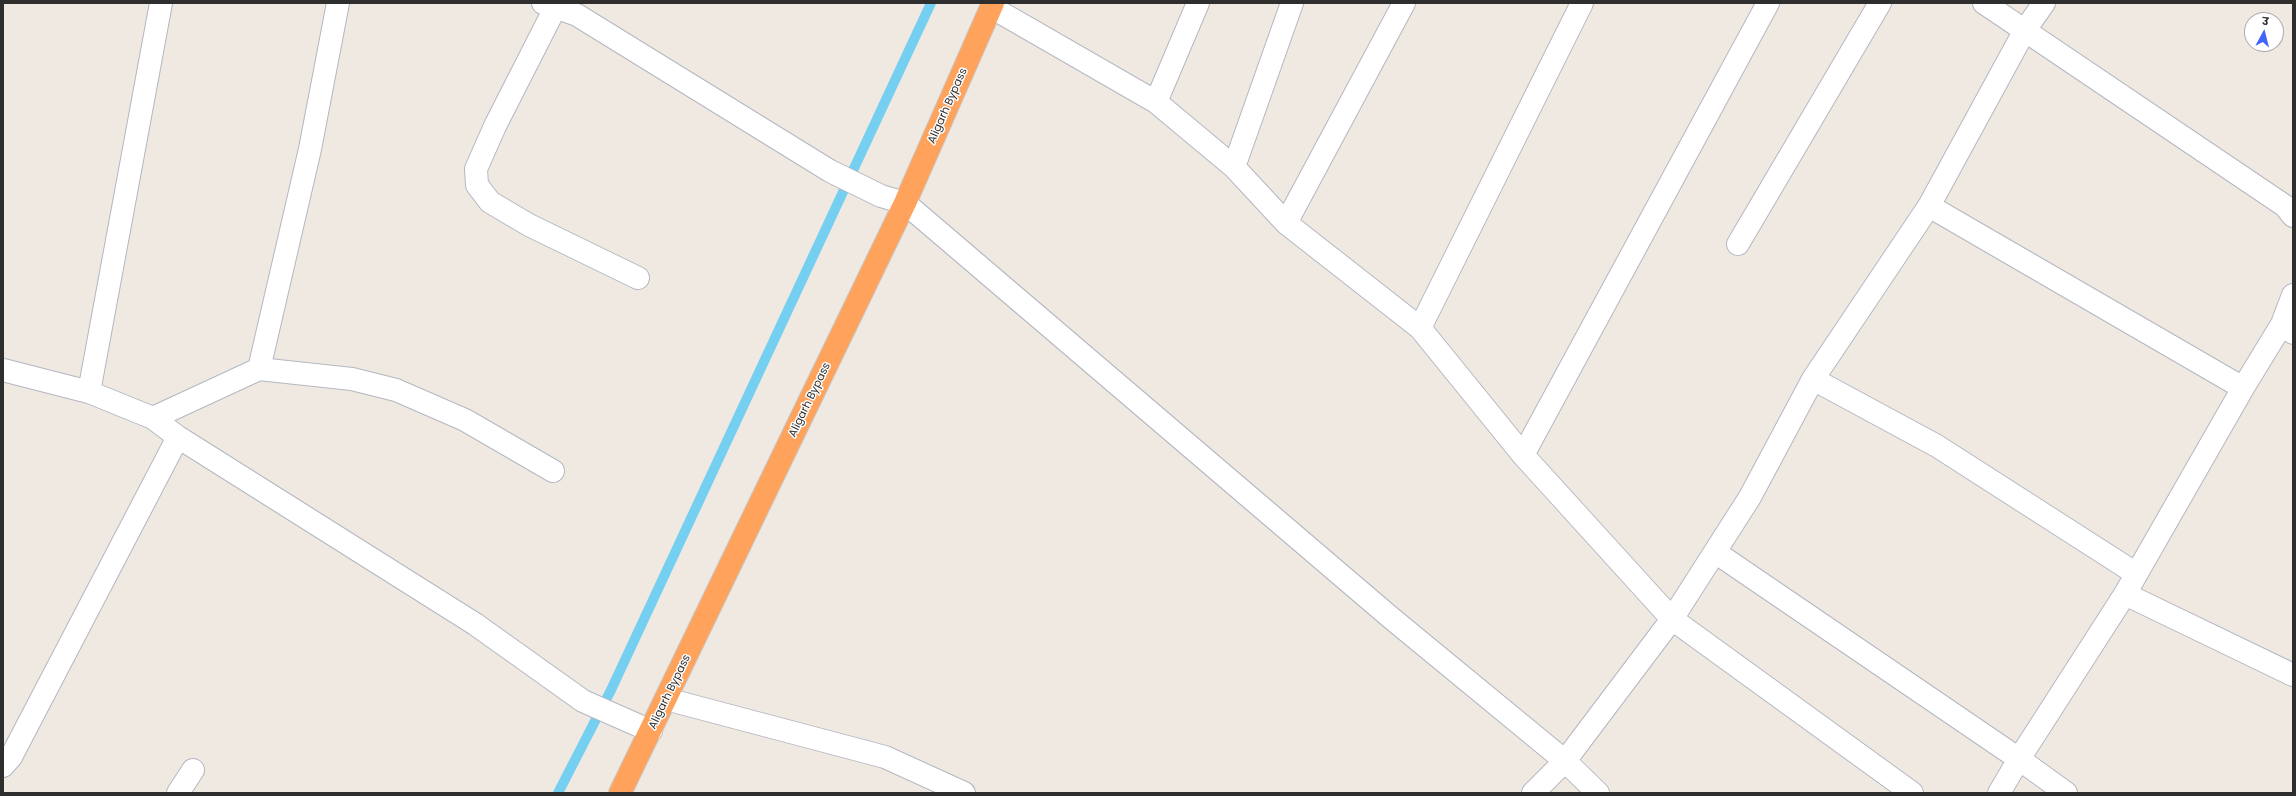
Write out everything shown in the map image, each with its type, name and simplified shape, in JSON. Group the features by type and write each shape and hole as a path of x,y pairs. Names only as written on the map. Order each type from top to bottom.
{"highway":[{"name":"Aligarh Bypass","path":"620,793 905,203 992,5"}],"street":[{"path":"89,392 161,3"},
{"path":"259,369 312,142 338,3"},
{"path":"1156,102 1198,3"},
{"path":"1234,167 1292,3"},
{"path":"1286,223 1404,3"},
{"path":"1420,328 1582,3"},
{"path":"1523,455 1768,3"},
{"path":"1738,244 1880,3"},
{"path":"1984,3 2285,206 2293,216"},
{"path":"1533,793 1564,761 1672,619 1750,496 1813,379 1929,206 2025,30 2044,3"},
{"path":"638,278 529,225 490,202 477,186 476,169 549,5 577,15 830,171 881,196 905,203 1390,617 1564,761 1598,793"},
{"path":"992,5 1156,102 1234,167 1286,223 1420,328 1523,455 1672,619 1912,793"},
{"path":"1929,206 2242,388"},
{"path":"1999,793 2019,759 2125,594 2135,573 2242,388 2288,329 2293,295"},
{"path":"153,418 259,369 352,379 396,390 465,420 553,471"},
{"path":"3,370 89,392 153,418 178,437 475,624 583,701 650,731"},
{"path":"1813,379 1937,446 2135,573"},
{"path":"3,766 11,757 178,437"},
{"path":"1715,552 2019,759 2066,793"},
{"path":"2125,594 2292,674"},
{"path":"666,700 885,757 964,793"},
{"path":"178,793 193,770"}],"waterway":[{"path":"558,793 611,690 931,3"}]}
